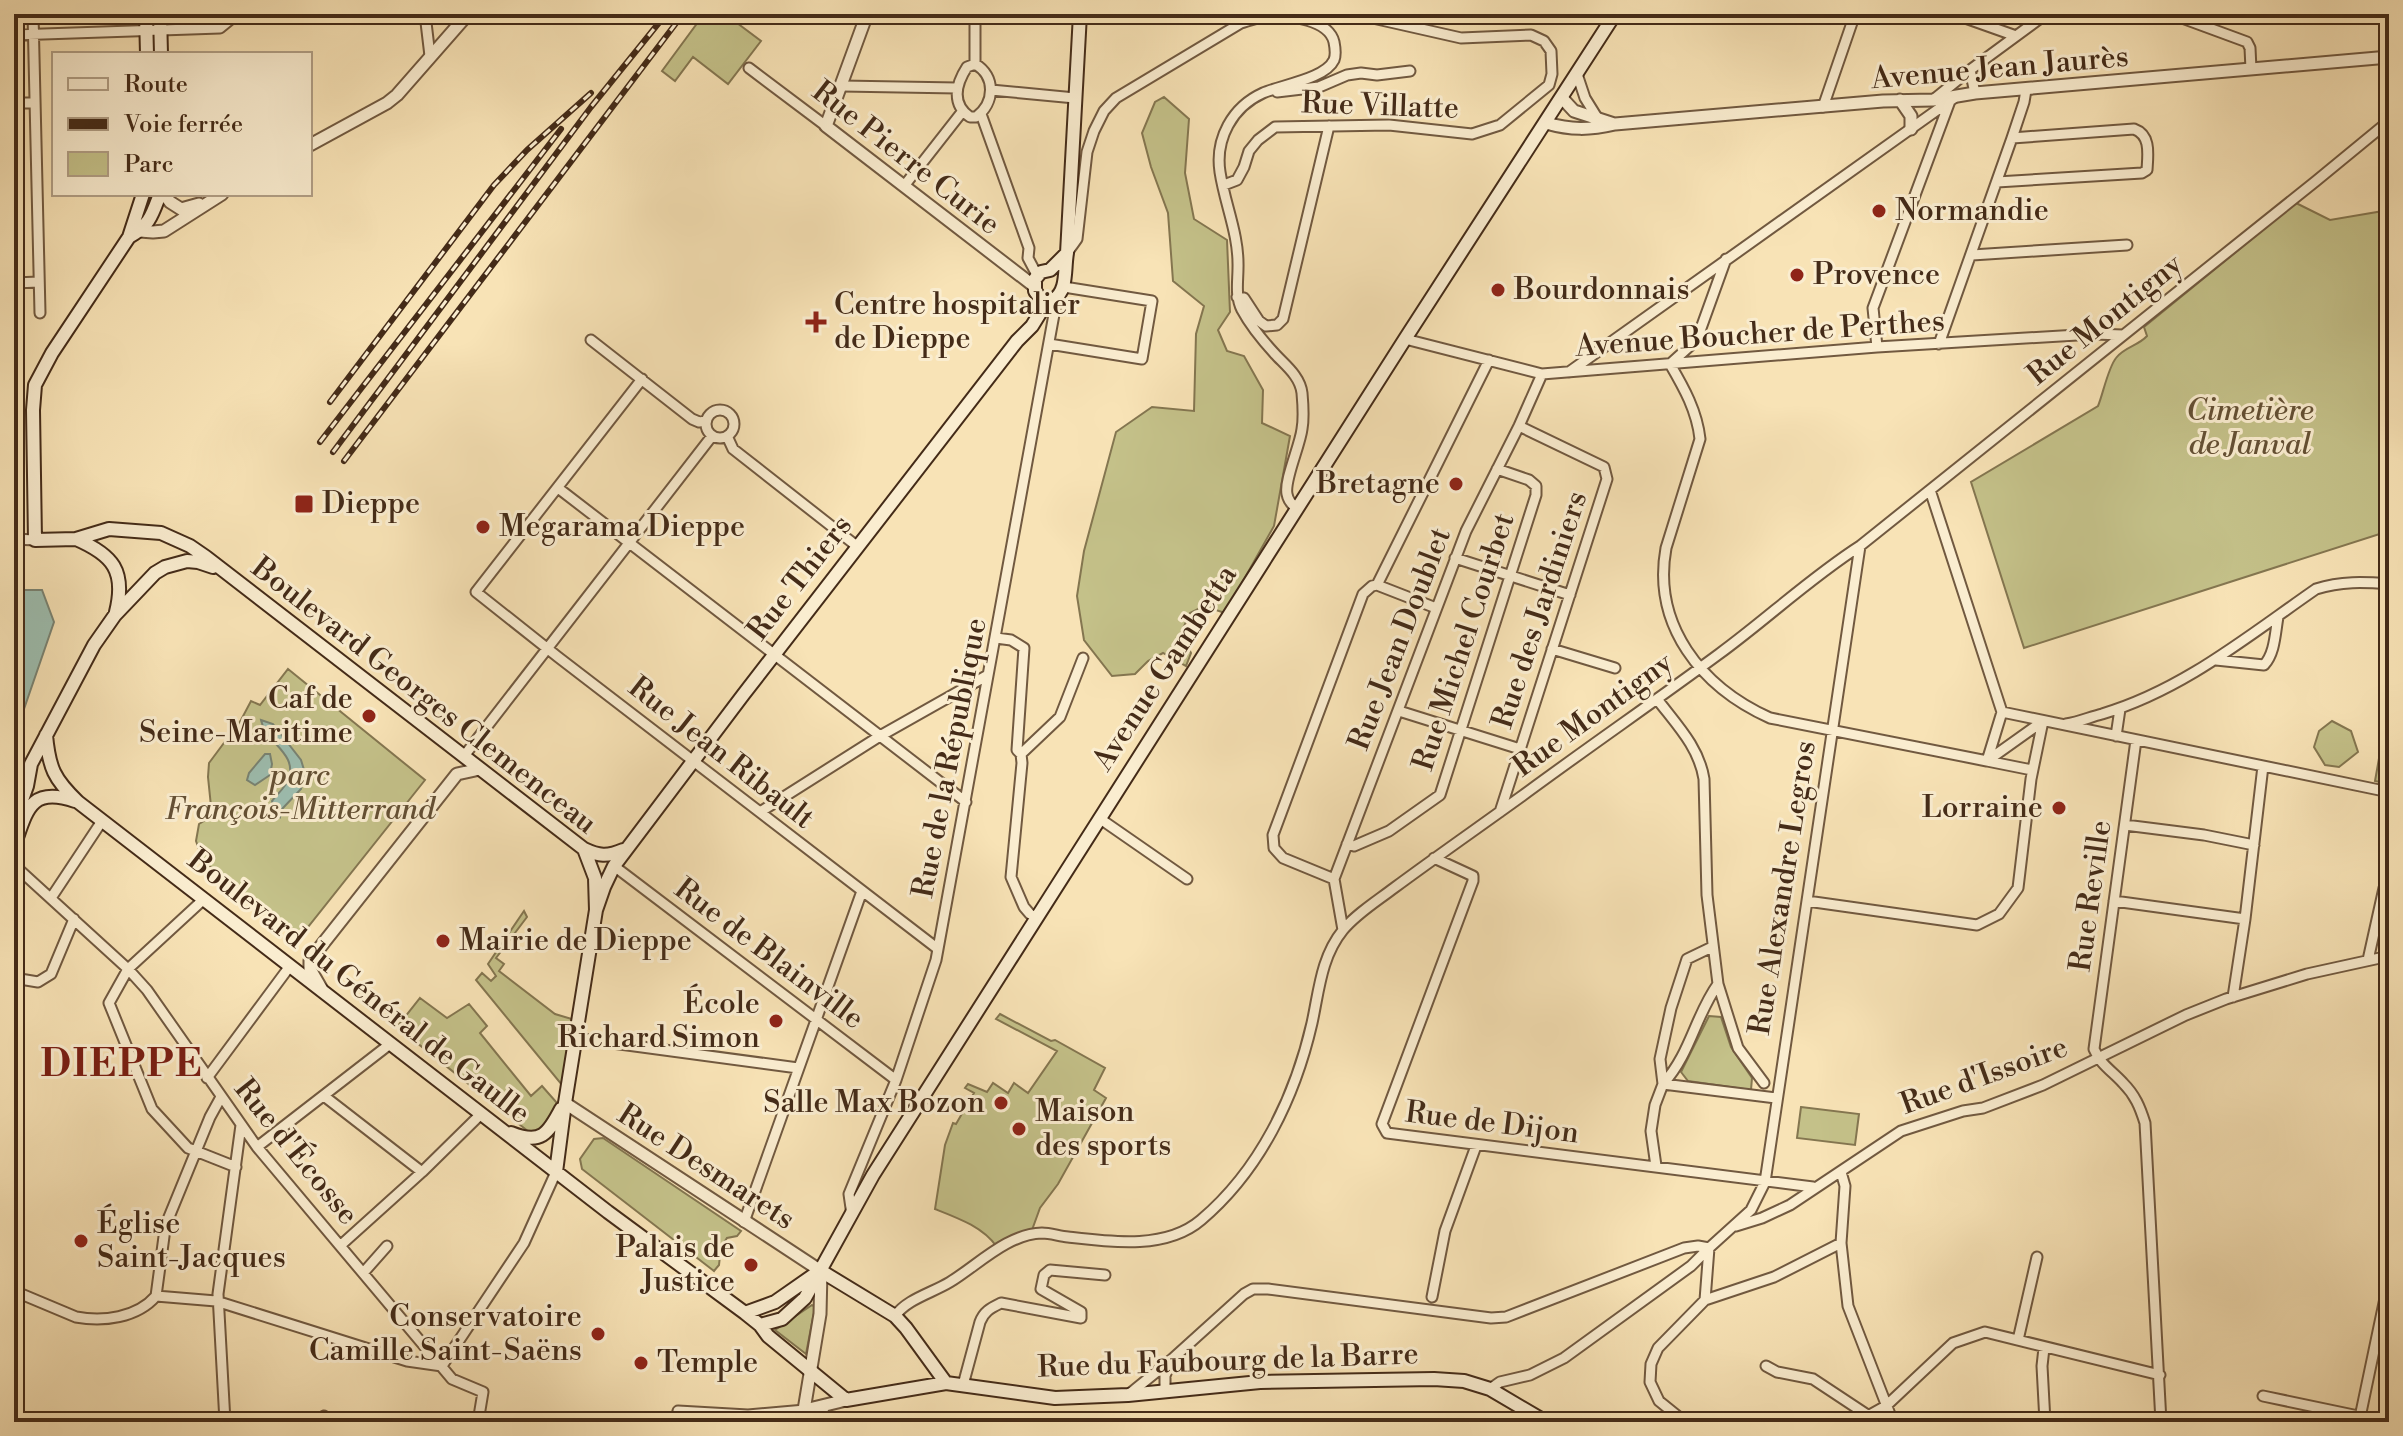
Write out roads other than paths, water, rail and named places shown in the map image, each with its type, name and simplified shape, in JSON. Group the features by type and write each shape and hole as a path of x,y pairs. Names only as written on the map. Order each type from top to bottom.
{"main road":[{"path":"146,14 147,52"},
{"path":"160,14 161,52"},
{"path":"1067,253 1080,14"},
{"name":"Avenue Gambetta","path":"760,1325 782,1319 805,1298 873,1175 1615,14"},
{"path":"135,234 143,196"},
{"path":"35,540 35,385 52,353 135,234 151,220 161,196"},
{"name":"Rue Thiers","path":"596,910 614,866 626,848 1017,341 1032,326 1067,253"},
{"name":"Boulevard Georges Clemenceau","path":"35,540 76,539 109,529 161,533 190,546 464,756 586,855"},
{"path":"76,539 104,553 112,563 120,585 115,615"},
{"path":"14,822 31,764 94,645 115,615 155,573 176,562 198,562 227,573"},
{"name":"Boulevard du Général de Gaulle","path":"46,735 51,769 57,781 78,802 556,1172 760,1325 768,1336 846,1400"},
{"path":"14,846 29,805 40,797 60,796 78,802"},
{"path":"556,1172 596,910 595,878 586,855 612,855 626,848"},
{"path":"500,1129 525,1139 537,1138 550,1128 565,1103"},
{"path":"742,1311 775,1302 821,1271 895,1316 946,1383"},
{"path":"760,1325 775,1302"},
{"name":"Rue du Faubourg de la Barre","path":"846,1400 946,1383 1055,1398 1128,1395 1260,1382 1403,1379 1464,1381 1490,1389 1546,1422"}],"street":[{"path":"33,14 40,313"},
{"path":"14,35 220,28 231,19 231,14"},
{"path":"425,14 430,56"},
{"path":"312,144 397,95 468,14"},
{"path":"826,126 867,14"},
{"path":"975,14 975,64"},
{"path":"1355,14 1461,38 1531,35 1544,41 1551,51 1549,85 1562,98"},
{"path":"1823,107 1855,14"},
{"path":"1954,14 2016,36"},
{"path":"1933,100 2046,14"},
{"path":"2171,14 2247,42 2251,69"},
{"path":"1067,253 1077,239 1087,152 1104,111 1116,98 1241,23 1278,15 1324,26 1332,35 1335,49 1334,60 1326,69 1262,93 1238,110 1221,139 1220,171 1238,243 1237,297 1253,327 1291,369 1302,388 1302,429 1286,493 1291,505 1297,508"},
{"name":"Avenue Jean Jaurès","path":"1546,123 1579,130 1615,124 1900,100 1933,100 1975,93 2389,57"},
{"path":"975,64 986,72 991,90 985,109 981,114 970,117 962,112 957,88 967,67 975,64"},
{"name":"Rue Pierre Curie","path":"749,68 904,186 1049,287"},
{"path":"1970,70 1975,93"},
{"name":"Rue Villatte","path":"1262,93 1319,87 1347,75 1410,71"},
{"path":"1577,74 1585,98 1598,119"},
{"name":"Rue Villatte","path":"1224,185 1237,180 1249,151 1275,127 1389,125 1472,134 1500,125 1549,85"},
{"path":"842,86 957,88"},
{"path":"991,90 1075,98"},
{"path":"1939,344 2026,90"},
{"name":"Avenue Jean Jaurès","path":"1562,98 1574,111 1615,124"},
{"path":"1569,372 1954,98"},
{"path":"1877,347 1873,308 1954,98"},
{"path":"1900,100 1911,116 1911,129"},
{"path":"14,103 35,103"},
{"path":"904,186 962,112"},
{"path":"981,114 1029,248 1028,258 1049,287 1152,301 1142,359 1049,344"},
{"name":"Rue Montigny","path":"895,1316 900,1308 949,1283 1009,1243 1027,1236 1041,1233 1106,1241 1139,1241 1169,1236 1197,1224 1242,1178 1277,1123 1298,1076 1321,975 1343,930 1434,858 1657,699 1860,546 2389,121"},
{"path":"1237,297 1244,298 1259,321 1266,326 1277,325 1283,319 1329,126"},
{"path":"1997,182 2142,173 2147,170 2146,138 2134,129 2012,138"},
{"path":"164,196 181,209 207,202"},
{"path":"135,234 164,231 218,196"},
{"path":"1972,255 2127,245"},
{"path":"1726,258 1700,331 1690,346 1670,364 1685,389 1698,421 1700,439 1663,563 1666,608 1673,626 1700,667 1749,709 1770,718 2032,770"},
{"path":"14,283 39,282"},
{"name":"Rue de la République","path":"852,1215 849,1194 896,1080 938,949 1049,344 1049,287"},
{"name":"Avenue Boucher de Perthes","path":"1405,339 1542,374 1877,347 2094,334 2123,335"},
{"path":"591,340 692,419 706,421"},
{"path":"1377,585 1489,360"},
{"name":"Rue Jean Doublet","path":"1334,879 1455,558 1542,374"},
{"path":"642,379 558,488 966,802"},
{"path":"713,411 727,411 732,417 733,431 720,438 712,436 707,430 706,421 713,411"},
{"name":"Rue des Jardiniers","path":"1500,812 1607,479 1604,467 1519,426"},
{"path":"464,756 712,436"},
{"path":"727,436 733,449 858,547"},
{"name":"Rue Michel Courbet","path":"1347,844 1354,846 1389,831 1440,795 1536,495 1536,486 1529,480 1497,469"},
{"name":"Rue Jean Ribault","path":"558,488 476,592 938,949"},
{"path":"1930,490 2002,712 1987,761"},
{"path":"14,539 35,540"},
{"name":"Rue Alexandre Legros","path":"1733,1227 1751,1210 1765,1182 1860,546"},
{"path":"1455,558 1570,595"},
{"path":"2063,725 2120,709 2173,685 2216,660 2316,589 2333,583 2389,584"},
{"path":"1343,930 1334,879 1283,858 1274,848 1273,835 1363,594 1377,585 1436,608"},
{"path":"2216,660 2264,665 2273,649 2278,617"},
{"path":"996,638 1011,640 1024,648 1017,750 1022,763 1011,877 1024,907 1037,916"},
{"path":"1552,649 1615,668"},
{"path":"1021,754 1060,717 1083,658"},
{"path":"760,812 880,736 988,675"},
{"path":"1657,699 1701,762 1706,881 1718,984 1738,1048 1764,1083 1761,1096"},
{"path":"2116,736 2120,709"},
{"path":"1399,711 1520,749"},
{"path":"2002,712 2389,792"},
{"path":"1987,761 2043,721"},
{"path":"1807,901 1966,924 1977,925 1991,920 2008,904 2018,888 2032,770 2043,721"},
{"name":"Rue Reville","path":"2098,1059 2094,1049 2136,740"},
{"path":"2233,997 2263,766"},
{"path":"323,992 313,976 310,960 457,774 480,769"},
{"path":"1099,818 1187,879"},
{"path":"51,898 102,821"},
{"path":"2125,825 2254,845"},
{"name":"Rue de Dijon","path":"1434,858 1467,872 1473,876 1473,881 1382,1124 1383,1129 1392,1136 1813,1187"},
{"name":"Rue d'Écosse","path":"14,865 147,990 257,1147 442,1366"},
{"name":"Rue de Blainville","path":"614,866 896,1080"},
{"path":"2368,960 2384,888"},
{"path":"744,1222 862,891"},
{"path":"204,899 128,969 109,1003 152,1109 188,1148 236,1167"},
{"path":"2114,901 2245,919"},
{"path":"14,978 38,982 51,974 74,919"},
{"path":"1663,1084 1660,1059 1671,1008 1687,959 1712,947"},
{"name":"Rue d'Issoire","path":"1490,1389 1500,1382 1530,1375 1564,1358 1691,1266 1733,1227 1790,1205 1901,1131 1963,1111 1983,1108 2043,1085 2186,1015 2233,997 2307,974 2389,956"},
{"path":"207,1078 290,966"},
{"path":"1656,1166 1651,1131 1655,1105 1663,1084 1677,1069 1691,1042 1704,1004 1718,984"},
{"path":"575,1038 798,1068"},
{"path":"257,1147 390,1044"},
{"path":"2098,1059 2138,1102 2145,1123 2161,1422"},
{"path":"1764,1083 1778,1082"},
{"path":"1663,1084 1776,1098"},
{"path":"324,1096 422,1172"},
{"path":"14,1291 86,1319 129,1315 151,1301 156,1296 165,1229 195,1152 221,1097"},
{"name":"Rue Desmarets","path":"565,1103 821,1271"},
{"path":"341,1245 481,1114"},
{"path":"225,1422 218,1294 241,1125"},
{"path":"1432,1297 1445,1231 1476,1146"},
{"path":"862,1167 873,1175"},
{"path":"442,1366 524,1243 556,1172"},
{"path":"1841,1172 1845,1186 1841,1243 1848,1306 1893,1422"},
{"path":"1685,1422 1659,1401 1650,1382 1651,1364 1658,1348 1705,1300 1774,1277 1841,1243"},
{"path":"364,1272 387,1246"},
{"path":"1128,1395 1253,1289 1302,1292 1491,1318 1506,1317 1684,1248 1698,1246 1709,1248 1705,1300"},
{"path":"2018,1340 2037,1257"},
{"path":"963,1385 980,1322 990,1308 1001,1303 1081,1318 1081,1312 1041,1289 1044,1275 1050,1270 1105,1275"},
{"path":"804,1416 820,1314 821,1271"},
{"path":"2359,1420 2389,1279"},
{"path":"156,1296 216,1301 407,1361 442,1366 452,1379 483,1392 478,1422"},
{"path":"1868,1416 1886,1406 1953,1343 1985,1332 2160,1375"},
{"path":"2044,1348 2045,1422"},
{"path":"1165,1390 1165,1376 1171,1360"},
{"path":"1766,1366 1777,1372 1813,1379 1878,1422"},
{"path":"2263,1396 2359,1420 2387,1422"},
{"path":"676,1422 678,1411 804,1416 823,1406 846,1400"},
{"path":"823,1406 824,1422"}],"railway":[{"path":"333,452 591,107 666,14"},
{"path":"344,461 683,14"},
{"path":"330,402 494,185 527,150 591,93"},
{"path":"320,442 561,129"}],"place":[{"name":"Normandie","path":"1879,211"},
{"name":"Provence","path":"1797,275"},
{"name":"Bourdonnais","path":"1498,290"},
{"name":"Centre hospitalier de Dieppe","path":"816,322"},
{"name":"Bretagne","path":"1456,484"},
{"name":"Dieppe","path":"304,504"},
{"name":"Megarama Dieppe","path":"483,527"},
{"name":"Caf de Seine-Maritime","path":"369,716"},
{"name":"Lorraine","path":"2059,808"},
{"name":"Mairie de Dieppe","path":"443,941"},
{"name":"École Richard Simon","path":"776,1021"},
{"name":"Salle Max Bozon","path":"1001,1103"},
{"name":"Maison des sports","path":"1019,1129"},
{"name":"Église Saint-Jacques","path":"81,1241"},
{"name":"Palais de Justice","path":"751,1265"},
{"name":"Conservatoire Camille Saint-Saëns","path":"598,1334"},
{"name":"Temple","path":"641,1363"}],"district":[{"name":"DIEPPE","path":"122,1064"}],"park label":[{"name":"Cimetière de Janval","path":"2250,428"},
{"name":"parc François-Mitterrand","path":"300,793"}]}
